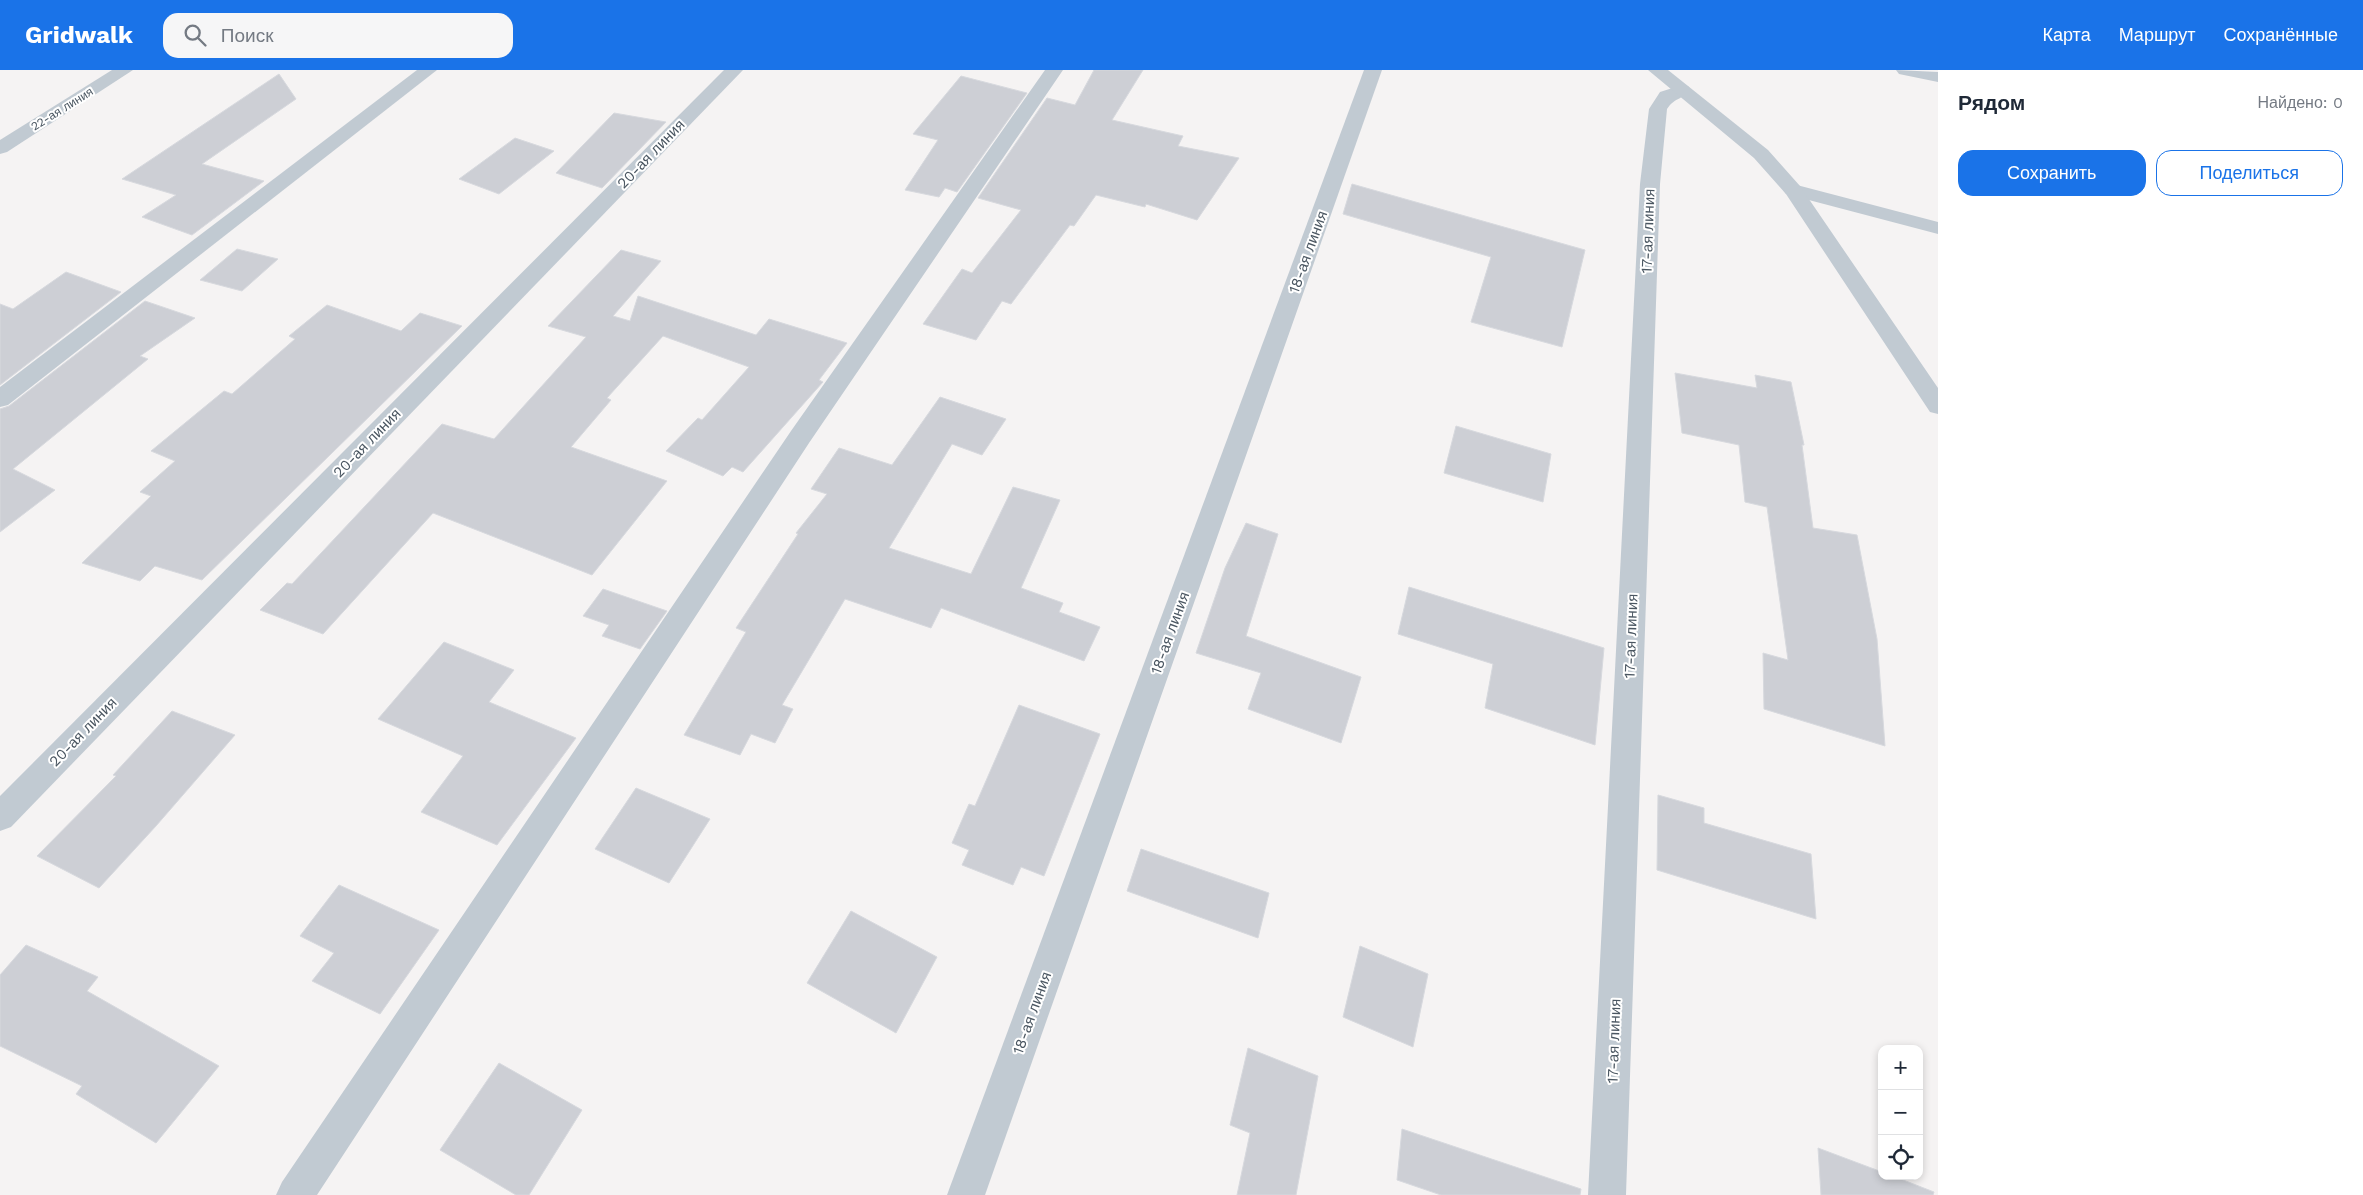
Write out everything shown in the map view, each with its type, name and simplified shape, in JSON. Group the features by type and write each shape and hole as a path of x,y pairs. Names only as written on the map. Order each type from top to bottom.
{"street":[{"name":"22-ая линия","path":"0,148 124,70"},
{"path":"0,399 428,70"},
{"name":"20-ая линия","path":"0,817 734,70"},
{"path":"295,1195 800,437 1054,70"},
{"name":"18-ая линия","path":"966,1195 1373,70"},
{"path":"1657,70 1761,154 1793,190 1938,406"},
{"path":"1905,70 1938,78"},
{"name":"17-ая линия","path":"1607,1195 1650,184 1658,109 1666,96 1682,90"},
{"path":"1793,190 1938,228"}],"building":[{"path":"1094,70 1143,70 1112,120 1183,136 1178,146 1239,158 1197,220 1146,204 1145,207 1096,195 1074,226 1070,225 1011,304 1002,301 976,340 923,324 962,269 972,273 1021,210 978,198 1047,98 1075,105"},
{"path":"279,74 296,99 202,164 264,181 192,235 142,217 176,195 122,179"},
{"path":"961,76 1027,93 957,192 945,188 939,197 905,190 938,140 913,134"},
{"path":"614,113 666,122 602,188 556,173"},
{"path":"515,138 554,151 499,194 459,179"},
{"path":"1352,184 1585,250 1562,347 1471,322 1491,257 1343,214"},
{"path":"237,249 278,259 242,291 200,280"},
{"path":"621,250 661,261 613,316 630,321 638,296 756,335 769,319 847,343 819,380 823,382 743,472 732,467 723,476 666,451 698,418 702,420 749,367 663,336 607,398 611,400 571,447 667,481 592,575 433,513 323,634 260,610 287,583 292,584 442,424 494,439 586,337 548,326"},
{"path":"66,272 121,292 0,385 0,304 13,309"},
{"path":"145,301 195,318 140,356 148,359 13,469 55,490 0,532 0,409 9,406"},
{"path":"327,305 401,331 420,313 462,326 202,580 155,566 140,581 82,563 151,496 140,492 175,461 151,451 224,391 232,394 295,339 289,336"},
{"path":"1675,373 1757,388 1755,375 1791,382 1804,445 1802,445 1813,528 1857,535 1877,639 1885,746 1764,709 1763,653 1788,660 1767,507 1745,502 1739,445 1682,433"},
{"path":"940,397 1006,419 982,455 952,444 889,548 971,574 1013,487 1060,500 1021,588 1063,603 1059,612 1100,627 1084,661 941,608 931,628 845,599 782,705 793,709 775,743 751,734 740,755 684,735 746,632 736,628 798,534 796,533 827,494 811,489 839,448 892,465"},
{"path":"1456,426 1551,454 1543,502 1444,473"},
{"path":"1246,523 1278,534 1246,636 1361,677 1341,743 1248,709 1261,673 1196,653 1225,568"},
{"path":"1409,587 1604,648 1595,745 1485,708 1493,664 1398,634"},
{"path":"603,589 667,611 640,649 602,636 609,625 583,616"},
{"path":"444,642 514,670 489,702 576,738 497,845 421,812 463,756 378,719"},
{"path":"1019,705 1100,734 1044,876 1021,867 1013,885 962,865 969,850 952,843 969,804 975,806"},
{"path":"172,711 235,735 99,888 37,856 116,776 113,775"},
{"path":"636,788 710,819 669,883 595,849"},
{"path":"1658,795 1704,808 1704,823 1811,854 1816,919 1657,870"},
{"path":"1141,849 1269,893 1258,938 1127,891"},
{"path":"339,885 439,930 380,1014 312,981 334,953 300,936"},
{"path":"851,911 937,957 896,1033 807,983"},
{"path":"26,945 98,977 87,991 219,1066 156,1143 76,1094 82,1086 0,1046 0,975"},
{"path":"1360,946 1428,974 1413,1047 1343,1017"},
{"path":"1248,1048 1318,1076 1296,1195 1237,1195 1250,1133 1230,1125"},
{"path":"499,1063 582,1110 529,1195 516,1195 440,1150"},
{"path":"1402,1129 1581,1189 1580,1195 1441,1195 1397,1180"},
{"path":"1818,1148 1878,1170 1878,1180 1903,1180 1934,1192 1933,1195 1821,1195"}]}
